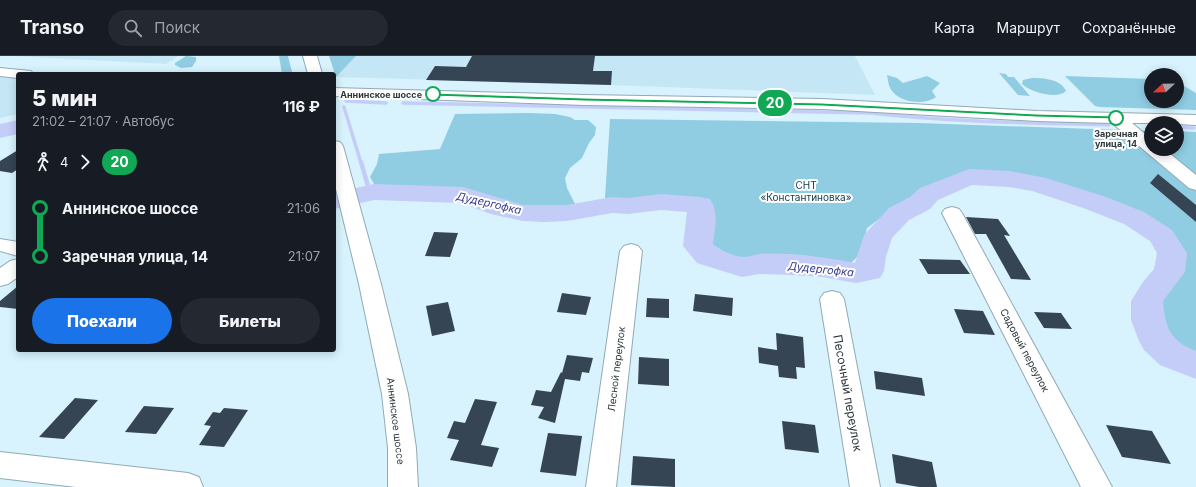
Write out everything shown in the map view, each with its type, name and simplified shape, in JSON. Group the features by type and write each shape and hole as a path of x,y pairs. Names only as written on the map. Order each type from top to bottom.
{"street":[{"path":"310,56 314,72"},
{"path":"0,72 16,73"},
{"path":"336,92 584,100 822,104 1036,116 1196,120"},
{"path":"1116,118 1144,141"},
{"name":"Аннинское шоссе","path":"336,154 395,394 402,448 403,487"},
{"path":"1162,156 1196,184"},
{"name":"Садовый переулок","path":"952,213 1097,487"},
{"path":"0,245 16,249"},
{"name":"Лесной переулок","path":"601,487 630,251"},
{"path":"0,279 16,267"},
{"name":"Песочный переулок","path":"832,299 865,487"},
{"path":"0,465 188,487"}],"shaded area":[{"path":"14,56 178,56 166,64"},
{"path":"356,56 855,56 875,95 336,77"},
{"path":"0,77 16,78 16,114 0,118"}],"green space":[{"path":"186,56 196,57 196,61 192,67 181,68 175,65 175,63"},
{"path":"279,56 288,56 292,72 282,72"},
{"path":"329,56 356,56 336,77 336,72 334,72"},
{"path":"999,73 1006,74 1008,77 1014,77 1030,96 1018,95"},
{"path":"887,75 897,78 903,83 927,76 940,83 932,91 936,97 925,102 912,102 905,100 894,93 890,88"},
{"path":"1065,76 1144,79 1144,108 1184,108 1184,86 1196,93 1196,110 1100,107 1095,106"},
{"path":"1032,78 1051,80 1060,84 1066,91 1057,95 1044,94 1031,90 1022,84 1023,80"},
{"path":"455,114 555,114 570,117 575,120 588,120 596,127 595,135 589,143 582,158 570,168 565,178 567,188 576,206 545,208 528,207 450,187 380,188 374,184 370,177 377,164 379,154 440,149"},
{"name":"СНТ «Константиновка»","path":"610,119 919,123 1144,131 1144,156 1184,156 1184,131 1196,132 1196,360 1173,350 1158,332 1153,304 1174,277 1181,256 1168,234 1131,212 1078,193 1032,181 990,174 960,174 900,204 867,228 861,253 851,263 744,260 721,255 709,243 710,209 700,198 667,197 636,200 605,198"}],"building":[{"path":"472,56 595,56 593,71 612,71 611,85 426,80 435,66 466,67"},
{"path":"16,151 16,170 12,173 0,171 0,161"},
{"path":"1158,174 1196,205 1196,222 1150,183"},
{"path":"966,217 998,219 1010,236 1004,235 1031,280 1011,279 986,234 975,234"},
{"path":"434,232 458,233 450,257 425,256"},
{"path":"919,259 960,260 970,274 928,274"},
{"path":"16,288 16,309 0,307 0,301"},
{"path":"562,293 591,297 586,315 557,312"},
{"path":"695,294 733,298 732,316 693,311"},
{"path":"647,298 669,299 669,318 646,317"},
{"path":"448,302 455,331 432,336 426,306"},
{"path":"954,309 983,311 995,335 964,333"},
{"path":"1034,312 1061,313 1072,329 1044,328"},
{"path":"776,333 803,337 805,368 796,367 797,379 779,377 778,366 759,363 758,347 777,350"},
{"path":"567,355 593,358 589,373 582,372 580,381 565,379 555,423 538,418 544,407 531,405 536,390 551,392 561,372 562,373"},
{"path":"639,357 669,359 669,386 638,384"},
{"path":"874,371 922,378 925,396 876,389"},
{"path":"75,398 98,400 64,439 39,437"},
{"path":"475,399 497,402 481,445 499,448 492,467 450,460 459,440 447,438 454,421 465,423"},
{"path":"144,406 174,408 156,434 125,432"},
{"path":"224,408 248,410 224,447 199,445 211,426 204,425 213,412 220,413"},
{"path":"782,421 815,425 819,453 785,449"},
{"path":"1106,425 1152,431 1171,464 1122,457"},
{"path":"548,433 582,436 576,476 540,472"},
{"path":"892,454 932,462 937,487 919,487 896,483"},
{"path":"633,456 675,459 675,487 631,485"}],"waterway":[{"path":"346,101 386,103"},
{"path":"403,103 871,113 1019,123 1109,125"},
{"path":"344,107 361,163"},
{"name":"Дудергофка","path":"0,131 16,127"},
{"path":"1184,127 1194,128"},
{"path":"361,162 370,193"},
{"name":"Дудергофка","path":"336,201 374,192 463,195 501,208 523,213 545,214 567,213 612,205 628,206 661,202 700,205 702,216 698,246 708,256 742,267 759,264 794,265 822,267 856,273 869,271 871,257 878,235 899,214 920,203 929,194 969,177 1009,179 1037,184 1096,203 1134,218 1162,236 1172,253 1169,272 1154,289 1147,301 1148,320 1156,341 1173,356 1196,365"}],"bus line":[{"name":"20","path":"433,94 584,100 822,104 1036,116 1116,118"}],"place":[{"name":"Аннинское шоссе","path":"433,94"},
{"name":"Заречная улица, 14","path":"1116,118"}]}
